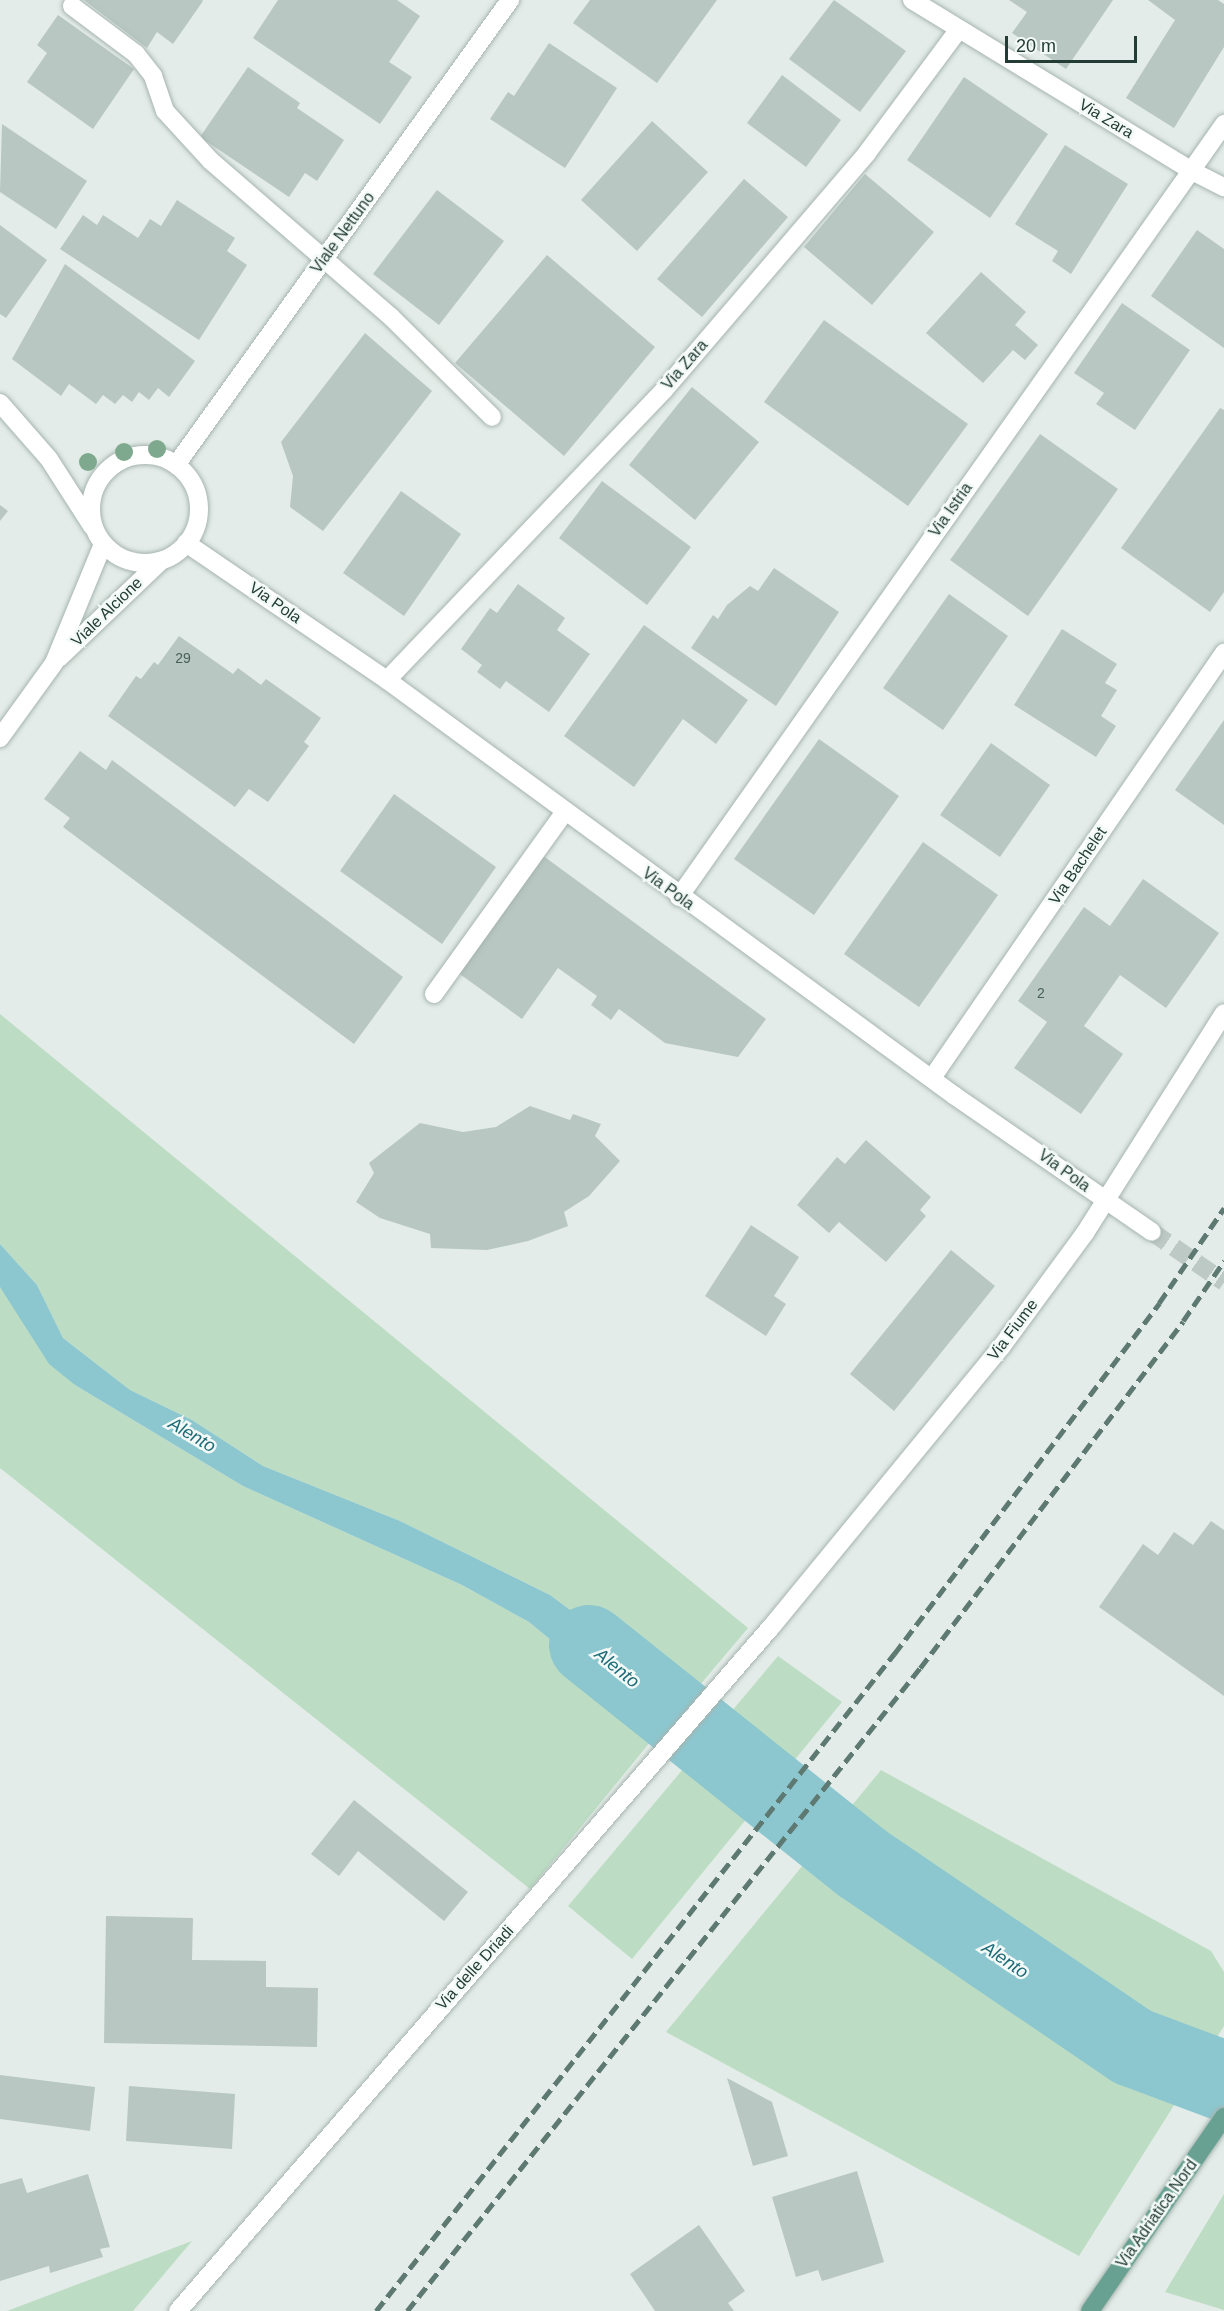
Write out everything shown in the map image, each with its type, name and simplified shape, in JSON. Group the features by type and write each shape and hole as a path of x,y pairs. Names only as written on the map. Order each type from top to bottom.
{"main road":[{"name":"Via Adriatica Nord","path":"1091,2310 1224,2117"}],"street":[{"name":"Viale Nettuno","path":"176,465 510,0"},
{"name":"Via Zara","path":"912,0 1190,170 1224,187"},
{"path":"72,6 136,54 153,76 165,111 211,161 391,317 492,417"},
{"name":"Via Zara","path":"387,680 664,390 867,153 959,29"},
{"name":"Via Istria","path":"679,897 1224,124"},
{"path":"0,403 49,459 99,537 129,561 161,561 186,543 195,528 199,511 196,493 176,465 160,457 143,455 111,467 93,495 91,513 99,537"},
{"name":"Viale Alcione","path":"54,663 99,537"},
{"name":"Via Pola","path":"186,543 387,680 679,897 1103,1200 1152,1232"},
{"name":"Viale Alcione","path":"0,738 54,663 161,561"},
{"name":"Via Bachelet","path":"932,1078 1224,653"},
{"path":"434,994 565,812"},
{"name":"Via Fiume","path":"772,1626 1002,1346 1085,1233 1103,1200 1224,1013"},
{"name":"Via delle Driadi","path":"178,2311 772,1626"}],"green space":[{"path":"0,1014 748,1628 689,1698 550,1595 400,1521 263,1466 192,1420 130,1390 63,1338 37,1285 0,1244"},
{"path":"0,1287 75,1385 243,1486 462,1585 529,1622 660,1730 530,1889 0,1468"},
{"path":"778,1656 842,1702 632,1959 568,1906"},
{"path":"881,1770 1211,1951 1224,1972 1224,2026 1079,2256 666,2032"},
{"path":"1224,2194 1224,2310 1165,2292"},
{"path":"192,2241 133,2311 7,2311"}],"water":[{"path":"0,1244 37,1285 63,1338 130,1390 192,1420 263,1466 400,1521 550,1595 689,1698 660,1730 529,1622 462,1585 243,1486 75,1385 49,1364 0,1287"},
{"path":"719,1725 781,1773 749,1814 722,1778 694,1755"}],"building":[{"path":"84,0 203,1 173,44 157,32 147,48"},
{"path":"278,0 397,0 420,16 389,62 412,77 380,124 253,38"},
{"path":"590,0 717,0 657,83 573,23"},
{"path":"834,0 906,51 860,112 789,59"},
{"path":"1009,0 1113,0 1066,69 1012,33 1027,12"},
{"path":"1148,0 1218,0 1224,4 1224,47 1174,128 1126,98 1175,20"},
{"path":"58,15 134,69 93,129 27,82 47,53 37,45"},
{"path":"549,43 617,88 565,168 490,119 508,92 514,96"},
{"path":"248,67 300,103 297,108 344,140 317,181 305,173 289,197 200,137"},
{"path":"782,75 841,120 806,167 747,123"},
{"path":"964,77 1048,134 990,218 907,160"},
{"path":"652,121 708,172 637,251 581,200"},
{"path":"2,124 87,181 56,229 0,192"},
{"path":"1065,145 1128,184 1071,274 1052,261 1058,251 1015,224"},
{"path":"865,174 934,232 872,305 804,247"},
{"path":"744,179 788,217 702,317 657,279"},
{"path":"437,190 504,241 439,325 373,274"},
{"path":"177,200 235,238 227,251 247,265 199,340 60,249 83,215 97,225 103,215 138,238 150,219 161,226"},
{"path":"0,225 47,260 6,318 0,314"},
{"path":"1197,230 1224,249 1224,348 1151,296"},
{"path":"547,255 655,347 564,456 455,363"},
{"path":"65,264 195,361 169,397 158,388 149,400 139,392 132,402 123,395 115,404 103,395 96,404 69,384 61,396 12,359"},
{"path":"981,272 1026,312 1015,325 1038,345 1025,360 1013,350 983,383 926,333"},
{"path":"1122,303 1190,350 1135,430 1096,404 1104,393 1074,373"},
{"path":"824,320 968,424 908,506 764,402"},
{"path":"365,333 432,391 323,531 290,507 293,476 281,442"},
{"path":"692,387 759,442 695,520 629,465"},
{"path":"1220,408 1224,410 1224,592 1210,612 1121,548"},
{"path":"1040,434 1118,489 1028,616 950,560"},
{"path":"602,481 691,547 647,605 559,538"},
{"path":"401,491 461,534 404,616 343,573"},
{"path":"0,505 8,511 0,521"},
{"path":"774,568 839,612 776,706 691,648 713,615 718,619 727,605 750,586 758,591"},
{"path":"518,584 565,618 557,630 590,654 549,712 506,681 500,689 477,672 482,665 461,649 490,608 497,613"},
{"path":"949,594 1008,636 943,730 883,688"},
{"path":"644,625 748,700 716,744 683,719 634,787 564,736"},
{"path":"1062,629 1117,664 1105,683 1117,690 1101,716 1116,726 1096,757 1014,705"},
{"path":"179,636 233,674 238,668 261,685 266,679 321,718 304,742 309,746 268,802 249,789 235,807 108,716 136,676 141,679 154,662 158,665"},
{"path":"1224,720 1224,825 1175,790"},
{"path":"819,739 899,796 814,915 734,859"},
{"path":"991,743 1050,785 1000,857 940,815"},
{"path":"80,751 106,770 112,760 403,977 354,1044 63,827 70,818 44,799"},
{"path":"394,794 496,867 442,944 340,871"},
{"path":"923,842 998,895 919,1007 844,954"},
{"path":"542,855 766,1019 738,1057 665,1043 619,1009 611,1020 591,1005 597,996 558,968 522,1019 457,972"},
{"path":"1143,879 1219,933 1166,1008 1120,975 1084,1026 1123,1054 1081,1114 1014,1068 1047,1022 1018,1001 1084,907 1110,926"},
{"path":"530,1106 570,1120 573,1114 601,1124 595,1136 620,1161 589,1196 564,1212 568,1226 528,1241 487,1250 431,1248 430,1234 380,1218 356,1202 374,1173 369,1163 420,1123 463,1132 496,1127"},
{"path":"866,1140 931,1197 920,1210 926,1216 886,1262 839,1222 829,1233 797,1205 837,1157 845,1164"},
{"path":"751,1225 799,1257 774,1296 786,1304 766,1336 705,1296"},
{"path":"951,1250 995,1286 894,1411 850,1374"},
{"path":"1211,1521 1224,1530 1224,1696 1099,1607 1143,1544 1158,1555 1174,1532 1193,1545"},
{"path":"354,1800 468,1892 444,1921 358,1851 339,1876 311,1854"},
{"path":"106,1916 193,1918 192,1960 266,1961 266,1987 318,1988 317,2047 104,2043"},
{"path":"0,2075 95,2087 90,2131 0,2119"},
{"path":"727,2078 772,2102 788,2156 753,2166"},
{"path":"129,2086 235,2094 232,2149 126,2141"},
{"path":"857,2171 884,2262 822,2281 818,2270 796,2277 772,2197"},
{"path":"88,2174 110,2247 100,2249 103,2257 50,2273 49,2266 0,2281 0,2184 22,2178 27,2193"},
{"path":"699,2225 745,2291 728,2303 734,2311 655,2311 630,2274"}],"waterway":[{"name":"Alento","path":"589,1645 862,1863 1133,2047 1224,2081"}],"tunnel":[{"path":"1152,1232 1224,1282"}],"railway":[{"path":"376,2311 894,1654 1159,1303 1224,1208"},
{"path":"407,2311 920,1668 1183,1321 1224,1261"}]}
